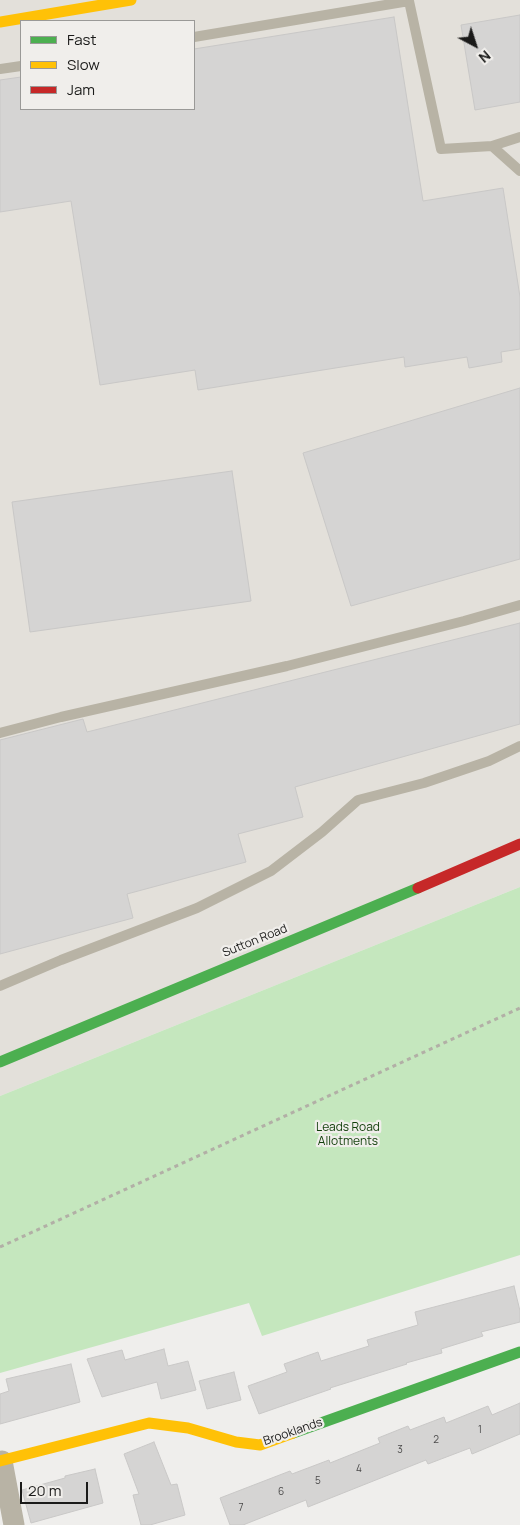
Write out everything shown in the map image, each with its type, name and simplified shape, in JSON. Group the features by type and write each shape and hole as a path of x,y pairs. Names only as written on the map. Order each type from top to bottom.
{"street":[{"path":"0,22 131,0"},
{"name":"Sutton Road","path":"0,1062 405,894 520,844"},
{"name":"Brooklands","path":"14,1525 1,1461 149,1423 188,1428 236,1442 260,1445 520,1352"}],"lane":[{"path":"195,37 408,2 441,149 492,146 520,137"},
{"path":"0,69 20,66"},
{"path":"492,146 520,172"},
{"path":"0,733 61,717 287,666 520,605"},
{"path":"0,986 61,960 198,908 271,871 322,832 358,800 424,783 489,761 520,746"}],"path":[{"path":"0,1247 520,1008"}],"shaded area":[{"path":"0,0 520,0 520,887 0,1096"}],"green space":[{"name":"Leads Road Allotments","path":"520,887 520,1255 262,1336 249,1303 0,1373 0,1096"}],"building":[{"path":"520,15 520,102 475,110 461,25"},
{"path":"394,17 423,201 503,188 520,297 520,349 501,352 502,362 469,368 467,357 405,367 404,357 198,390 195,370 100,385 71,201 0,212 0,80 20,77 20,110 195,110 195,49"},
{"path":"520,388 520,559 351,606 303,453"},
{"path":"232,471 251,601 30,632 12,502"},
{"path":"520,623 520,724 295,787 303,817 238,834 246,862 127,894 133,918 0,954 0,740 83,719 87,732"},
{"path":"514,1286 520,1311 520,1322 481,1332 483,1336 441,1349 442,1353 330,1388 259,1414 248,1386 287,1372 284,1364 318,1352 321,1361 369,1346 367,1340 418,1325 415,1312"},
{"path":"164,1349 168,1366 188,1361 196,1390 161,1399 157,1382 102,1397 87,1359 122,1350 125,1360"},
{"path":"71,1364 80,1402 0,1424 0,1394 9,1391 6,1379"},
{"path":"234,1372 241,1400 207,1409 199,1381"},
{"path":"520,1403 520,1434 472,1454 470,1448 428,1464 426,1460 308,1507 306,1500 243,1525 230,1525 220,1498 290,1471 292,1474 329,1460 330,1463 380,1443 378,1438 408,1426 410,1430 444,1417 446,1423 488,1406 492,1415"},
{"path":"154,1442 171,1485 177,1484 185,1515 150,1525 141,1525 133,1495 139,1494 124,1454"},
{"path":"95,1469 103,1503 31,1523 22,1490 65,1478 65,1476"}],"traffic: fast":[{"path":"0,1062 418,888"},
{"path":"293,1433 520,1352"}],"traffic: slow":[{"path":"0,22 131,0"},
{"path":"0,1461 149,1423 188,1428 236,1442 260,1445 293,1433"}],"traffic: jam":[{"path":"418,888 520,844"}]}
